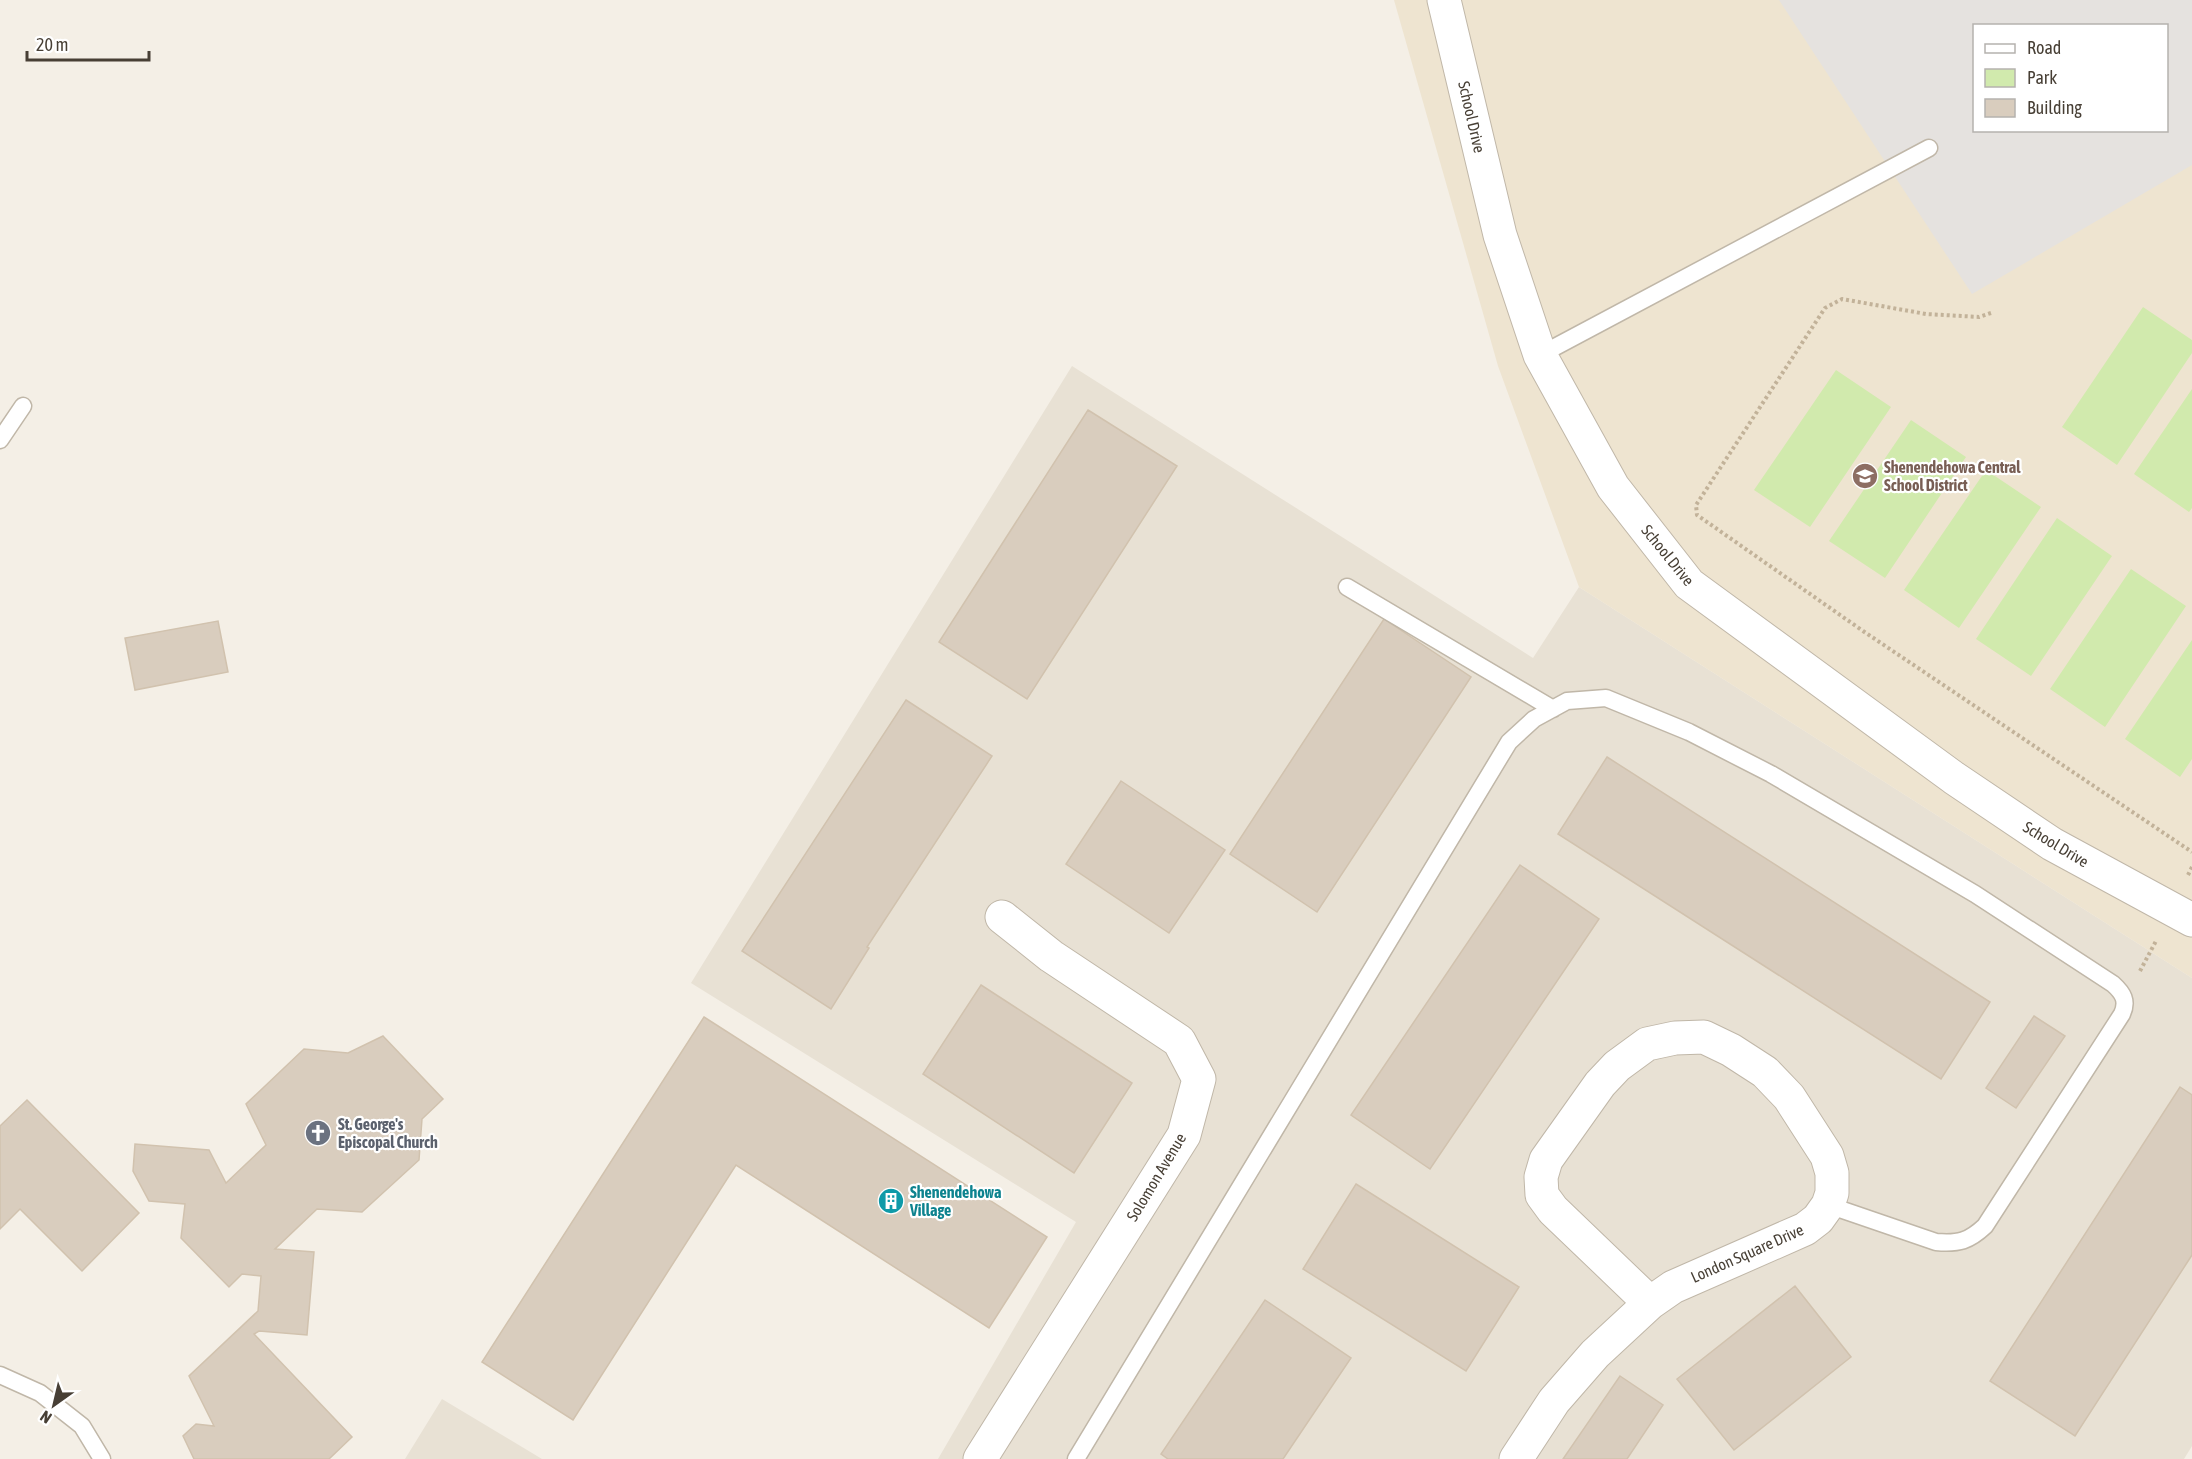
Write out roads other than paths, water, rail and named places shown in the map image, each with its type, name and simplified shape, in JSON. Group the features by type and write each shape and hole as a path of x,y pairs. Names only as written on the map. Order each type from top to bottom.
{"street":[{"name":"School Drive","path":"1444,0 1500,235 1540,355 1613,487 1689,584 1954,778 2052,844 2192,920"},
{"name":"Solomon Avenue","path":"980,1459 1184,1135 1199,1079 1179,1041 1051,956 1002,917"},
{"path":"1650,1303 1553,1210 1542,1195 1541,1177 1546,1160 1600,1084 1617,1066 1647,1044 1675,1038 1704,1037 1731,1050 1765,1072 1789,1097 1827,1156 1832,1173 1832,1193 1828,1205"},
{"name":"London Square Drive","path":"1516,1459 1554,1401 1595,1354 1650,1303 1673,1287 1805,1229 1828,1205"}],"lane":[{"path":"1540,355 1929,147"},
{"path":"0,440 22,406"},
{"path":"1347,587 1553,709"},
{"path":"1076,1459 1509,742 1534,719 1567,701 1606,698 1689,732 1771,774 1975,894 2113,984 2125,998 2126,1006 2122,1014 1985,1226 1972,1238 1952,1244 1936,1242 1828,1205"},
{"path":"0,1375 40,1393 82,1426 102,1459"}],"place":[{"name":"Shenendehowa Central School District","path":"1865,476"},
{"name":"St. George's Episcopal Church","path":"318,1133"},
{"name":"Shenendehowa Village","path":"891,1201"}]}
